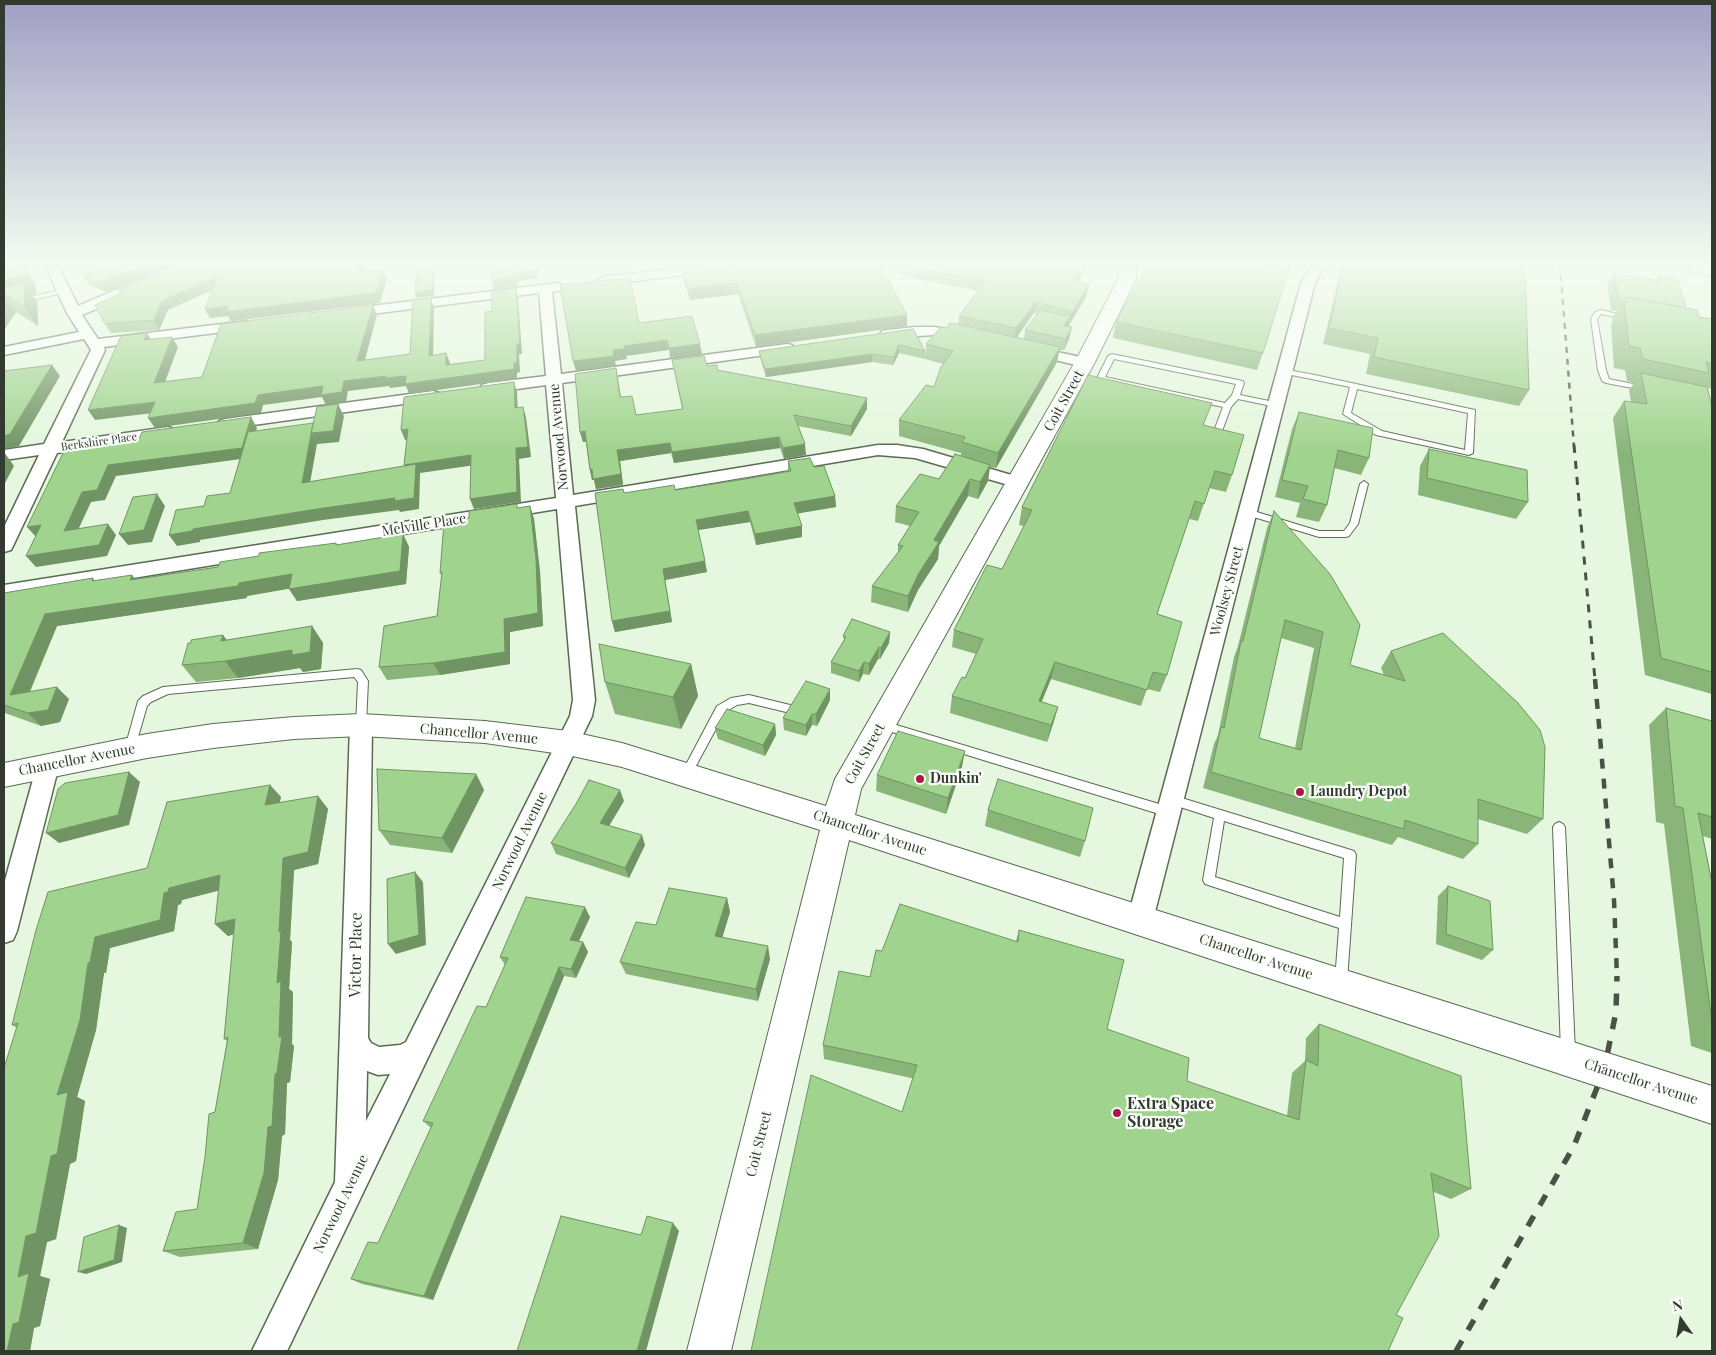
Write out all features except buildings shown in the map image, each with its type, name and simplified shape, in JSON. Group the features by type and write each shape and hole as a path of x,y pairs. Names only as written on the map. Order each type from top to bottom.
{"main road":[{"name":"Coit Street","path":"709,1351 837,822 850,778 1019,483 1103,326"},
{"name":"Chancellor Avenue","path":"4,775 129,749 213,736 294,728 361,725 485,732 568,743 622,755 686,774 1712,1105"}],"street":[{"path":"4,546 96,356 98,350 83,326"},
{"path":"4,351 92,339 237,326"},
{"name":"Norwood Avenue","path":"269,1351 581,716 584,700 548,326"},
{"name":"Woolsey Street","path":"1140,920 1297,326"},
{"path":"876,336 915,330 934,330 981,339"},
{"path":"474,390 798,346"},
{"path":"1015,347 1085,362"},
{"path":"208,427 445,394"},
{"name":"Berkshire Place","path":"4,455 179,431"},
{"name":"Melville Place","path":"4,592 878,450 917,453 1019,483"},
{"name":"Victor Place","path":"350,1186 361,725"},
{"path":"4,931 48,766"},
{"path":"354,1044 360,1053 378,1061 402,1059 416,1052"}],"lane":[{"path":"1595,326 1602,370 1606,381 1654,391"},
{"path":"1215,439 1227,406 1236,396 1240,384 1112,356 1100,378 1227,406"},
{"path":"1285,371 1354,386 1472,412 1469,453 1379,433 1347,414 1354,386"},
{"path":"1236,396 1276,405"},
{"path":"1247,512 1319,534 1346,534 1354,524 1364,484"},
{"path":"129,749 142,704 147,698 167,690 357,673 363,681 361,725"},
{"path":"686,774 721,709 735,702 749,699 786,708"},
{"path":"881,725 1171,806 1220,814 1350,856 1341,985"},
{"path":"1220,814 1209,880 1345,924"},
{"path":"1559,827 1568,1058"}],"railway":[{"path":"1565,326 1574,447"},
{"path":"1574,445 1595,680"},
{"path":"1595,679 1614,900 1617,977"},
{"path":"1456,1351 1574,1146 1604,1070 1616,1012 1617,977"}],"place":[{"name":"Dunkin'","path":"920,779"},
{"name":"Laundry Depot","path":"1300,792"},
{"name":"Extra Space Storage","path":"1117,1113"}]}
